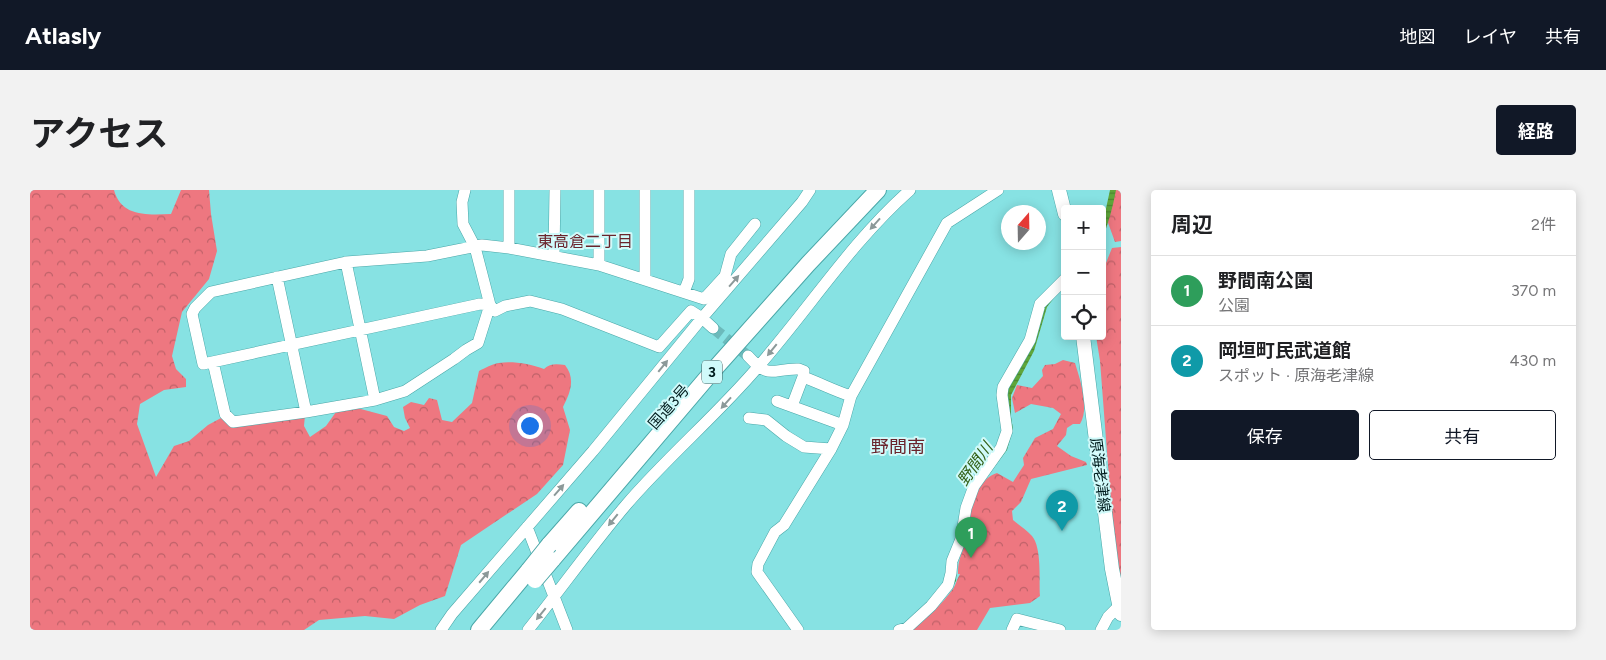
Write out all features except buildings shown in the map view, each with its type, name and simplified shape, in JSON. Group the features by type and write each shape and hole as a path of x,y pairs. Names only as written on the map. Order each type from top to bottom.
{"highway":[{"name":"国道3号","path":"494,630 550,552 782,278 865,190"},
{"name":"国道3号","path":"550,552 808,264 878,190"},
{"name":"国道3号","path":"479,630 532,575"}],"main road":[{"path":"1059,190 1063,205"},
{"name":"原海老津線","path":"1083,340 1112,570 1120,608"}],"street":[{"path":"465,190 462,202 463,224 475,247 490,305 495,311 506,306 530,301 562,310 659,347 691,311 713,328"},
{"path":"509,190 509,248"},
{"path":"554,190 554,256"},
{"path":"599,190 599,265"},
{"path":"645,190 645,279"},
{"path":"684,292 689,279 689,190"},
{"path":"441,630 452,614 593,452 702,318 802,202 810,190"},
{"path":"528,630 626,505 721,408 758,367 874,226 910,190"},
{"path":"798,630 757,572 757,568 775,532 784,525 831,449 843,425 851,396 947,223 998,190"},
{"path":"490,305 480,304 202,364 192,314 195,308 211,292 346,262 426,256 482,245 509,248 599,265 704,299 724,276 731,254 755,224"},
{"path":"346,262 375,400"},
{"path":"276,277 306,412"},
{"path":"899,630 907,628 931,606 948,585 952,561 961,539 966,508 974,486 1001,448 1007,431 1002,395 1003,387 1030,340 1040,304 1061,282"},
{"path":"213,362 225,414 233,422 375,400 404,391 478,343 490,305"},
{"path":"748,356 758,367 768,372 800,369 804,371 792,406"},
{"path":"803,377 851,396"},
{"path":"777,401 843,425"},
{"path":"749,418 766,420 804,447 831,449"},
{"path":"527,527 567,630"},
{"path":"1101,630 1108,617 1120,608"},
{"path":"1012,630 1017,619 1060,630"}],"green space":[{"path":"30,190 114,190 118,199 129,210 145,214 171,214 181,190 209,190 217,251 209,279 182,312 172,356 176,369 186,379 186,387 164,390 140,404 137,424 156,477 174,446 189,441 208,425 221,418 305,415 304,426 310,437 326,426 336,412 357,408 387,416 394,427 404,431 410,428 405,418 403,407 411,402 424,405 429,398 437,400 442,420 452,422 472,403 479,371 494,364 504,362 521,363 544,369 556,364 565,365 568,370 571,386 563,407 570,430 563,465 537,494 461,545 445,596 420,605 394,619 365,616 319,620 304,630 30,630"},
{"path":"1113,190 1121,190 1121,241 1115,242 1107,220"},
{"path":"1121,247 1121,584 1112,517 1100,361 1097,340 1106,340 1106,263 1112,248"},
{"path":"1063,360 1075,363 1083,393 1084,410 1080,424 1073,424 1067,428 1066,435 1057,446 1071,456 1086,462 1087,465 1031,479 1021,502 1012,511 1013,520 1030,534 1035,541 1039,556 1040,596 1030,603 990,608 977,630 913,630 949,595 955,585 960,574 958,574 959,561 967,538 971,508 982,484 986,479 997,473 1013,482 1024,465 1023,458 1035,438 1053,429 1061,414 1053,408 1031,404 1015,413 1012,398 1017,385 1032,388 1043,376 1042,370 1045,365 1055,364"}],"shaded area":[{"path":"1110,190 1116,190 1106,228 1106,208"},
{"name":"野間川","path":"1054,298 1047,307 1034,351 1011,395 1013,429 1007,450 980,486 972,501 957,564 956,581 950,587 970,498 1004,450 1007,390 1041,310"}],"tunnel":[{"path":"713,328 748,356"}],"place":[{"name":"岡垣町民武道館","path":"1062,531"},
{"name":"野間南公園","path":"971,558"}],"district":[{"name":"東高倉二丁目","path":"585,241"},
{"name":"野間南","path":"898,447"}]}
